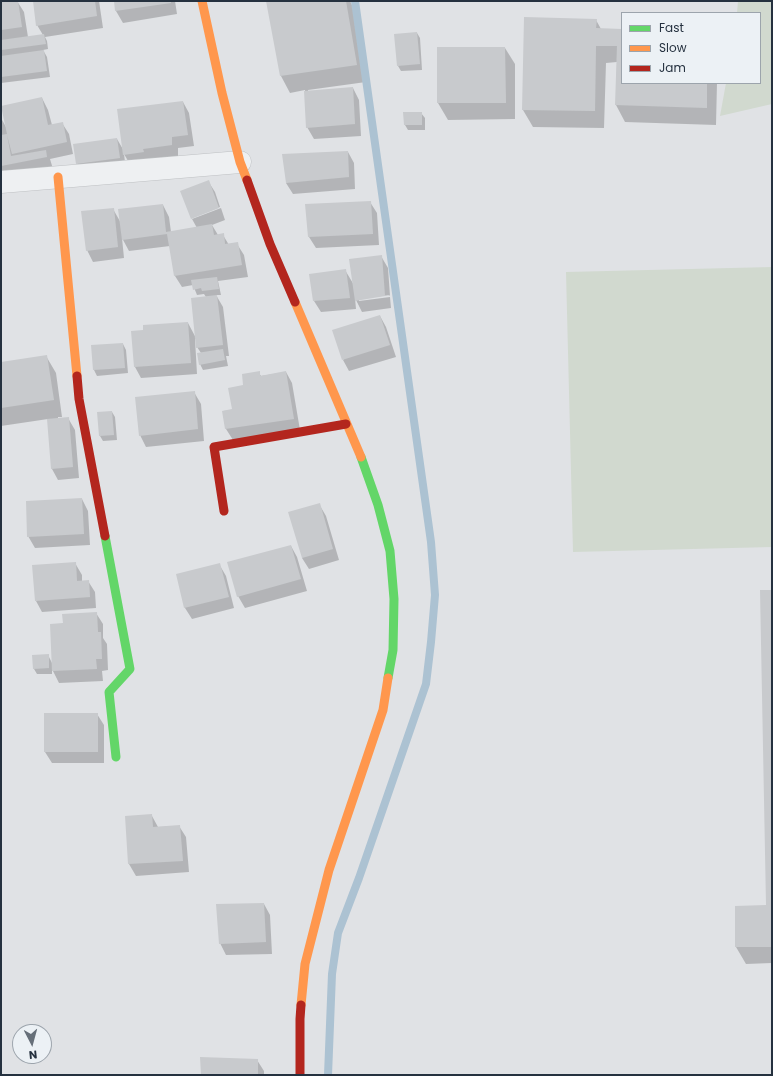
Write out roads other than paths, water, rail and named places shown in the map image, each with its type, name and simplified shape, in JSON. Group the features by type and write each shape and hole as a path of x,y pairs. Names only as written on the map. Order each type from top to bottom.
{"street":[{"path":"202,1 222,93 240,162 270,244 361,458 378,505 390,551 394,599 393,650 383,710 329,870 305,964 300,1019 300,1075"},
{"path":"1,182 240,162"},
{"path":"58,177 79,399 130,669 109,692 116,757"},
{"path":"224,511 214,447 346,424"}],"waterway":[{"path":"328,1075 332,974 338,933 359,878 426,684 435,595 431,542 355,1"}]}
